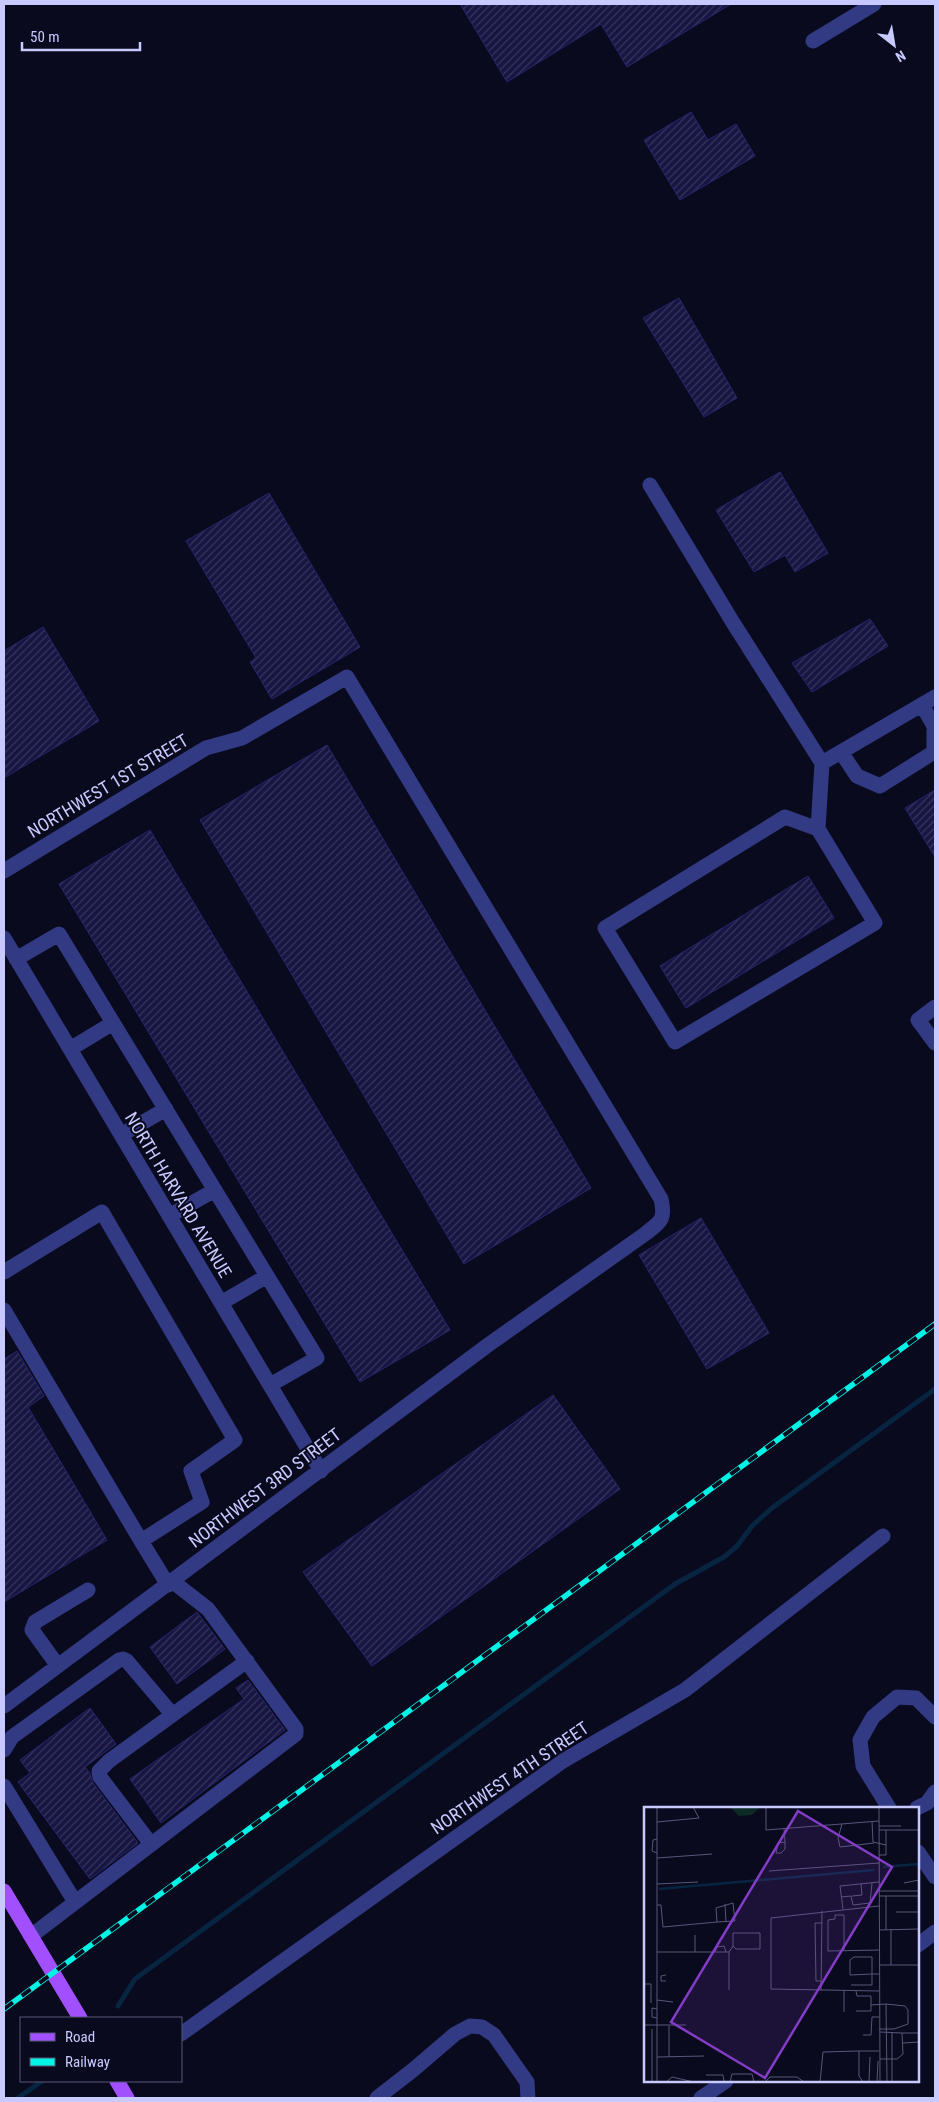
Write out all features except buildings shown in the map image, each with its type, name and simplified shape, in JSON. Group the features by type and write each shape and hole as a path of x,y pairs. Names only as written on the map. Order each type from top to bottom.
{"main road":[{"path":"4,1891 79,2017"},
{"path":"118,2082 127,2098"}],"street":[{"path":"813,41 874,4"},
{"path":"650,485 732,621 822,763 818,829 875,923 675,1042 606,928 785,816 818,829"},
{"name":"NORTHWEST 1ST STREET","path":"4,871 206,748 242,738 347,677 661,1200 664,1212 660,1223 549,1301"},
{"path":"822,763 935,697"},
{"path":"841,752 856,776 880,786 934,752 934,726 922,705"},
{"path":"16,959 59,934 317,1358 270,1385"},
{"name":"NORTH HARVARD AVENUE","path":"4,938 321,1471"},
{"path":"935,1007 918,1020 935,1043"},
{"path":"70,1049 114,1023"},
{"path":"121,1135 166,1109"},
{"path":"169,1216 215,1190"},
{"path":"4,1272 102,1212 235,1440 191,1471 202,1502 141,1541"},
{"path":"221,1303 267,1276"},
{"name":"NORTHWEST 3RD STREET","path":"4,1706 549,1301"},
{"path":"4,1310 141,1541 170,1583 208,1609 296,1729 296,1734 292,1738 31,1936"},
{"name":"NORTHWEST 4TH STREET","path":"182,2033 563,1761 685,1690 884,1536"},
{"path":"58,1666 32,1630 35,1622 88,1590"},
{"path":"4,1750 12,1737 123,1659 127,1661 169,1712 175,1713"},
{"path":"151,1844 100,1777 99,1771 109,1761 246,1661"},
{"path":"888,1807 863,1766 860,1740 873,1717 897,1697 916,1698 935,1717"},
{"path":"4,1786 75,1902"},
{"path":"919,1807 927,1803 935,1792"},
{"path":"919,1853 935,1877"},
{"path":"919,1944 935,1932"},
{"path":"377,2098 414,2070 455,2034 470,2026 482,2027 494,2035 526,2082 528,2098"},
{"path":"701,2098 725,2082"}],"waterway":[{"path":"118,2006 135,1979 675,1584 724,1557 737,1546 752,1526 772,1508 935,1389"},
{"path":"18,2098 41,2082"}],"railway":[{"path":"4,2009 935,1324"}]}
